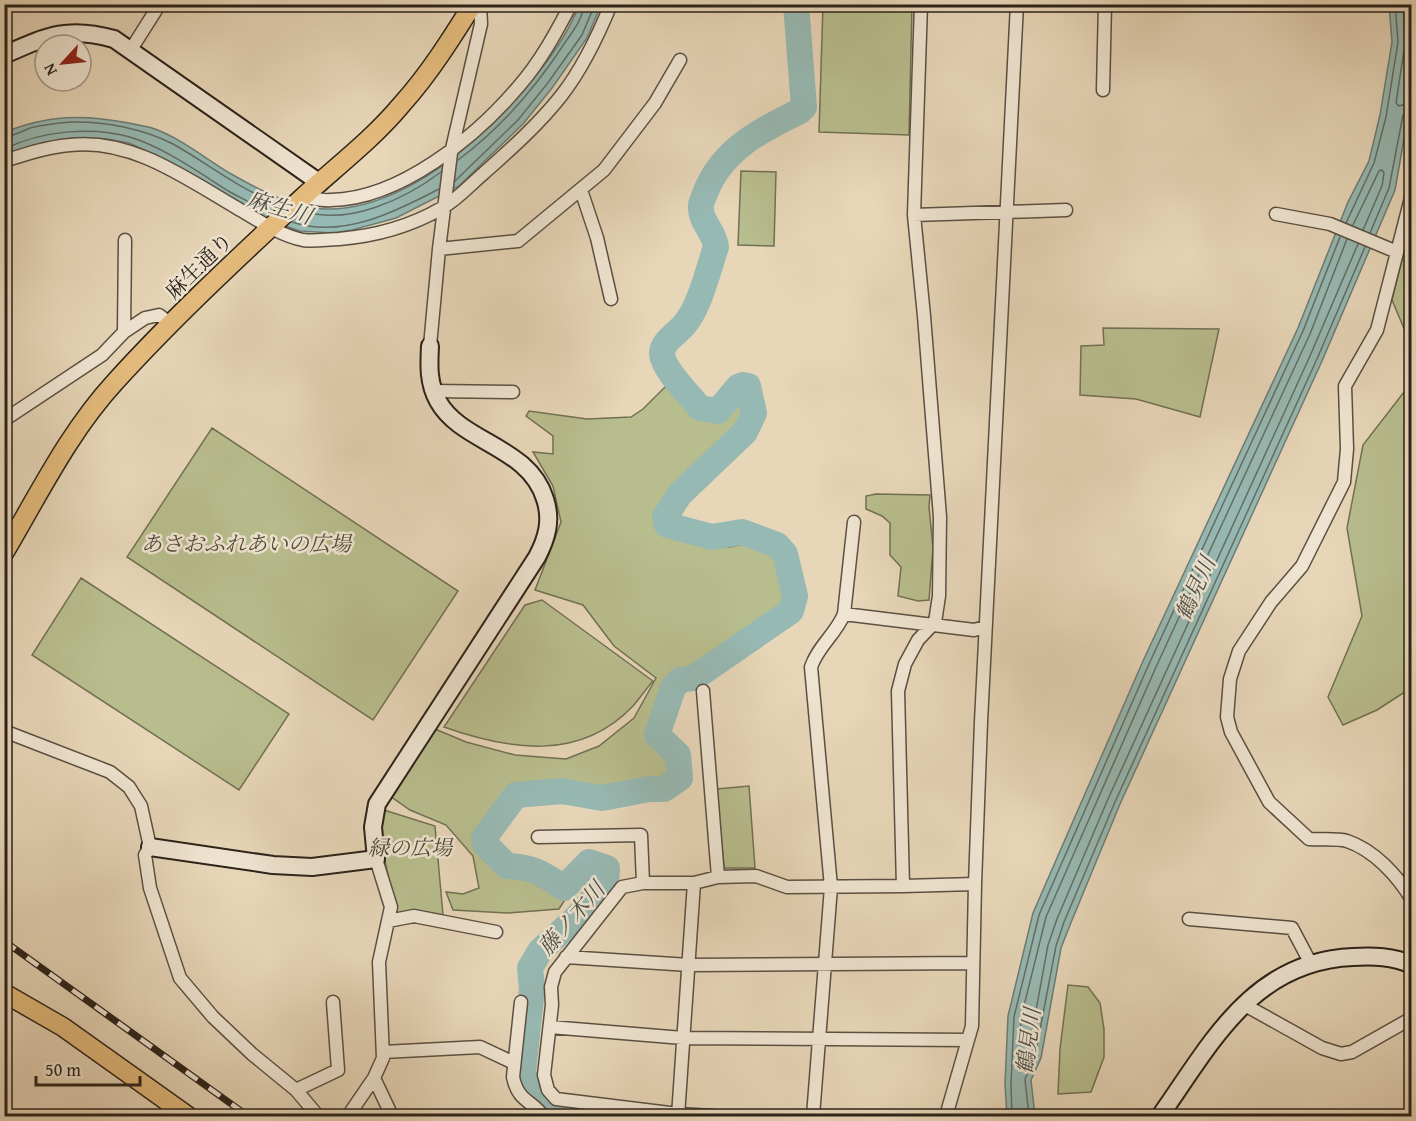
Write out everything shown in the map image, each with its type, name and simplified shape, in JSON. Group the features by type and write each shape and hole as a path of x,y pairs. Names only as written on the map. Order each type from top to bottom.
{"main road":[{"name":"麻生通り","path":"4,553 70,440 115,381 171,324 402,105 426,75 473,4"},
{"path":"4,993 63,1027 188,1116"}],"street":[{"path":"130,51 156,10 156,4"},
{"path":"348,1116 374,1078 383,1058 379,962 391,908 376,859 373,827 377,804 537,556 548,530 549,516 546,502 542,489 534,477 523,465 455,421 445,411 430,383 430,346 445,201 452,150 481,24 480,4"},
{"path":"304,197 329,201 370,194 409,178 452,150 519,86 553,39 571,4"},
{"path":"4,161 37,150 72,144 124,150 150,159 184,176 272,228 303,240 357,237 411,223 445,201 510,150 561,96 599,34 611,4"},
{"path":"903,886 898,691 905,664 918,640 935,622 939,596 940,518 914,215 921,4"},
{"path":"946,1116 972,1026 985,627 1017,4"},
{"path":"1103,90 1105,4"},
{"path":"4,55 51,35 78,32 114,39 320,183"},
{"path":"439,249 518,241 604,170 655,103 681,60"},
{"path":"581,190 597,238 611,299"},
{"path":"1412,194 1377,330 1345,386 1347,449 1344,482 1302,566 1271,602 1239,651 1230,678 1227,717 1231,732 1269,802 1310,840 1346,841 1376,857 1393,874 1412,900"},
{"path":"914,215 1066,210"},
{"path":"1276,214 1330,224 1397,252"},
{"path":"124,332 125,240"},
{"path":"4,420 102,355 124,332 146,318 159,315 171,324"},
{"path":"434,391 513,392"},
{"path":"813,1116 831,886 811,667 815,654 841,622 844,614 854,522"},
{"path":"844,614 929,626 974,630 985,627"},
{"path":"703,691 718,877"},
{"path":"4,731 110,772 129,788 141,806 150,847 145,855 150,888 180,978 213,1017 252,1054 296,1090 318,1116"},
{"path":"538,837 641,835 643,883"},
{"path":"150,847 263,864 312,867 376,859"},
{"path":"546,1107 544,1075 555,972 622,887 643,883 694,883 718,877 756,876 787,886 975,884"},
{"path":"678,1115 694,883"},
{"path":"388,921 414,916 496,933"},
{"path":"1189,919 1292,928 1311,964"},
{"path":"566,957 689,965 973,963"},
{"path":"1164,1115 1226,1021 1243,1004 1277,978 1300,967 1342,957 1375,957 1401,960 1412,965"},
{"path":"296,1090 338,1070 333,1002"},
{"path":"521,1002 513,1077 521,1097 546,1107"},
{"path":"1243,1004 1322,1048 1341,1054 1352,1052 1412,1018"},
{"path":"550,1027 683,1038 968,1040"},
{"path":"383,1052 480,1047 514,1063"},
{"path":"374,1078 392,1116"},
{"path":"546,1107 556,1099 678,1115 713,1116"}],"green space":[{"path":"823,5 912,5 909,135 819,132"},
{"path":"741,171 776,172 774,246 738,245"},
{"path":"1411,223 1411,383 1405,331 1392,300"},
{"path":"1103,328 1219,329 1200,417 1136,399 1080,395 1081,346 1104,345"},
{"path":"1411,383 1411,688 1377,710 1343,725 1328,697 1362,616 1347,528 1363,445"},
{"path":"668,384 691,411 709,419 727,413 734,399 741,392 748,410 740,432 715,444 713,460 699,480 662,505 657,513 657,528 671,537 693,544 729,547 749,543 769,549 778,555 786,576 789,607 774,629 754,645 714,660 704,661 697,673 677,675 656,740 672,753 674,772 660,780 603,791 560,787 515,795 486,834 476,838 499,868 566,898 559,909 507,913 453,910 446,892 463,894 479,888 473,856 446,825 410,810 390,796 435,729 466,742 515,755 566,759 599,746 634,718 656,678 614,646 583,605 535,590 561,522 553,486 533,452 553,454 553,436 526,416 529,411 587,419 631,417 643,409"},
{"name":"あさおふれあいの広場","path":"212,428 458,591 373,720 127,557"},
{"path":"876,494 930,495 933,548 929,600 918,601 898,596 901,567 890,555 890,523 882,516 866,509 866,496"},
{"path":"81,578 289,714 239,790 32,655"},
{"path":"542,600 653,681 633,706 612,724 590,736 567,743 543,746 518,745 469,735 444,727 525,605"},
{"path":"749,786 755,868 724,868 717,789"},
{"name":"緑の広場","path":"384,810 435,826 443,915 415,910 396,915 380,836 380,824"},
{"path":"1068,985 1088,987 1100,1003 1104,1029 1104,1057 1091,1092 1058,1094 1060,1049"}],"water":[{"name":"麻生川","path":"579,5 601,5 587,38 523,124 459,186 396,218 352,230 333,233 300,231 268,220 165,160 129,143 107,139 72,138 33,145 5,156 5,132 51,119 96,118 149,127 166,134 186,144 242,180 292,203 313,208 336,209 382,199 404,189 446,163 481,133 550,58"},
{"name":"鶴見川","path":"1389,5 1411,5 1411,99 1395,190 1322,361 1120,804 1061,948 1041,1058 1031,1080 1035,1116 1007,1116 1005,1084 1008,1016 1033,913 1143,661 1298,328 1348,202 1369,161 1380,115 1392,42"}],"waterway":[{"name":"藤ノ木川","path":"556,1116 551,1107 535,1096 523,1072 532,989 530,968 540,951 576,918 606,884 607,868 589,862 564,888 537,872 507,866 485,844 484,838 516,795 562,791 602,798 649,789 664,789 680,778 678,755 657,735 673,688 680,680 694,678 791,611 795,596 785,554 777,545 742,532 712,537 667,525 665,517 680,494 745,432 754,413 748,386 743,385 738,387 718,411 700,408 672,375 662,354 664,345 684,325 695,308 716,247 703,218 701,206 713,176 722,163 745,142 804,107 796,4"}],"railway":[{"path":"4,941 248,1116"}]}
